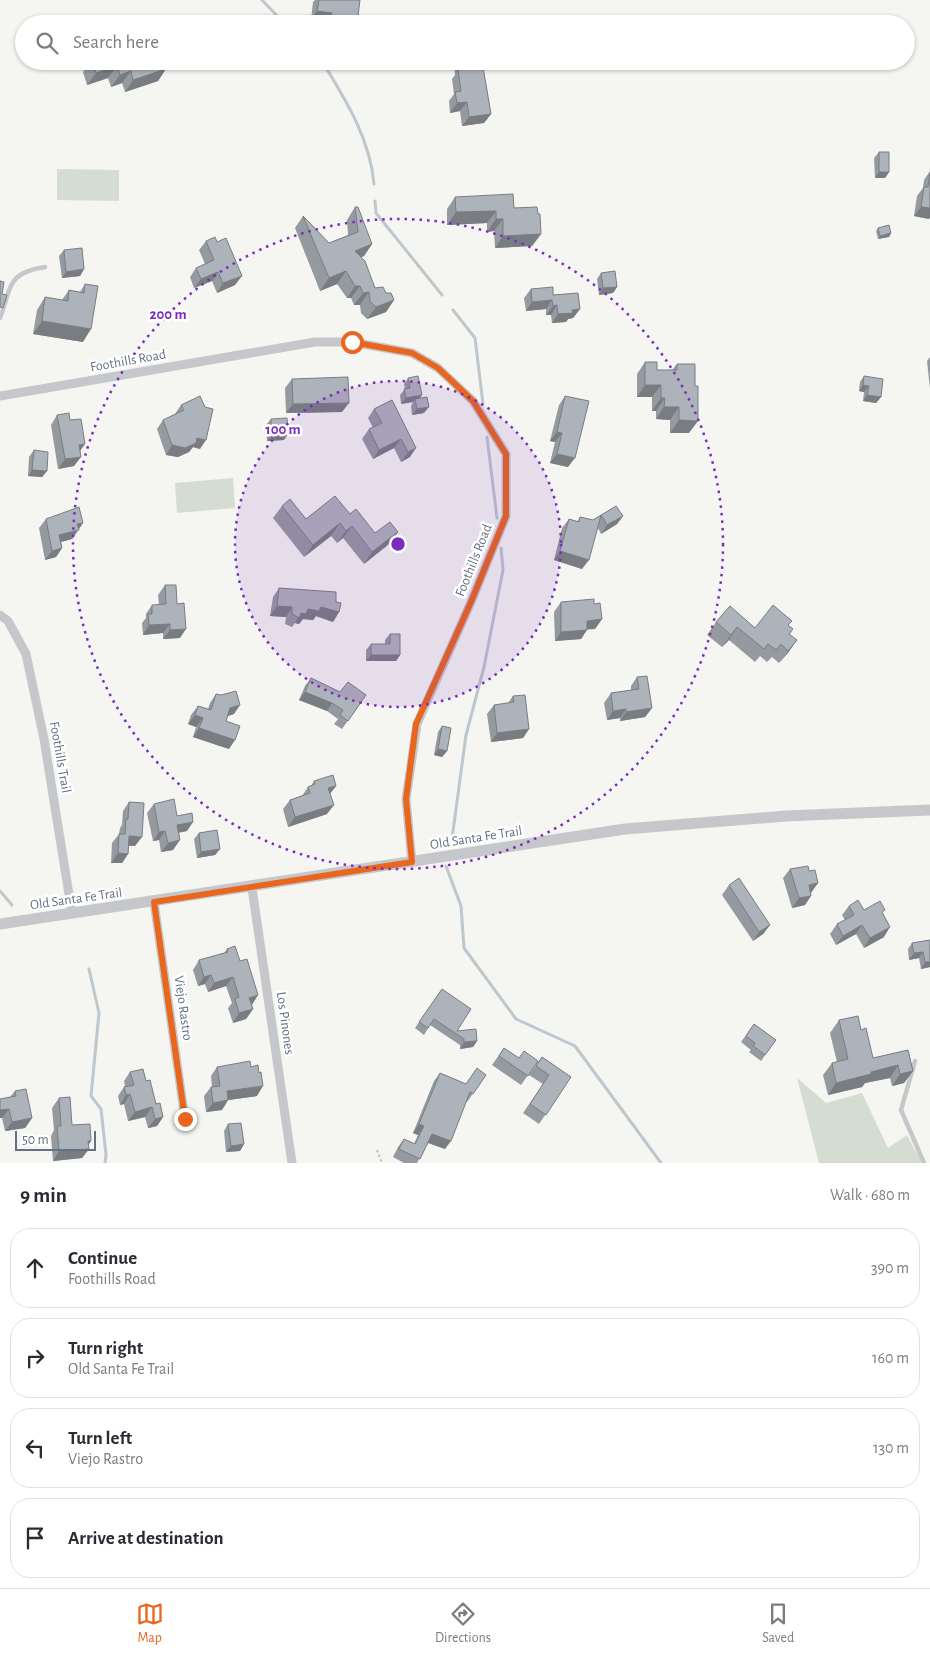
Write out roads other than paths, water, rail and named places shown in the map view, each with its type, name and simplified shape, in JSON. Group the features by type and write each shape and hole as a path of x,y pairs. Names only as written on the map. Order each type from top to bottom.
{"street":[{"name":"Foothills Road","path":"0,396 315,342 352,342 412,353 438,368 473,401 506,454 506,516 471,602 416,724 406,799 412,862"},
{"name":"Foothills Trail","path":"0,615 8,621 26,654 44,738 72,913"},
{"name":"Old Santa Fe Trail","path":"0,924 252,888 662,825 786,816 930,810"},
{"name":"Los Pinones","path":"252,888 292,1163"},
{"name":"Viejo Rastro","path":"154,902 185,1119"}],"lane":[{"path":"0,318 9,288 16,276 26,270 45,267"},
{"path":"916,1062 901,1110 924,1163"}],"waterway":[{"path":"262,0 276,15"},
{"path":"327,70 348,104 362,135 372,167 374,184"},
{"path":"375,201 376,213 442,295"},
{"path":"453,310 475,338 483,404"},
{"path":"487,437 497,518"},
{"path":"451,846 466,735 484,667 503,570 501,548"},
{"path":"446,866 461,906 464,948 516,1019 575,1046 661,1163"},
{"path":"0,891 12,905"},
{"path":"89,969 99,1013 91,1096 101,1109 106,1155 105,1163"}]}
